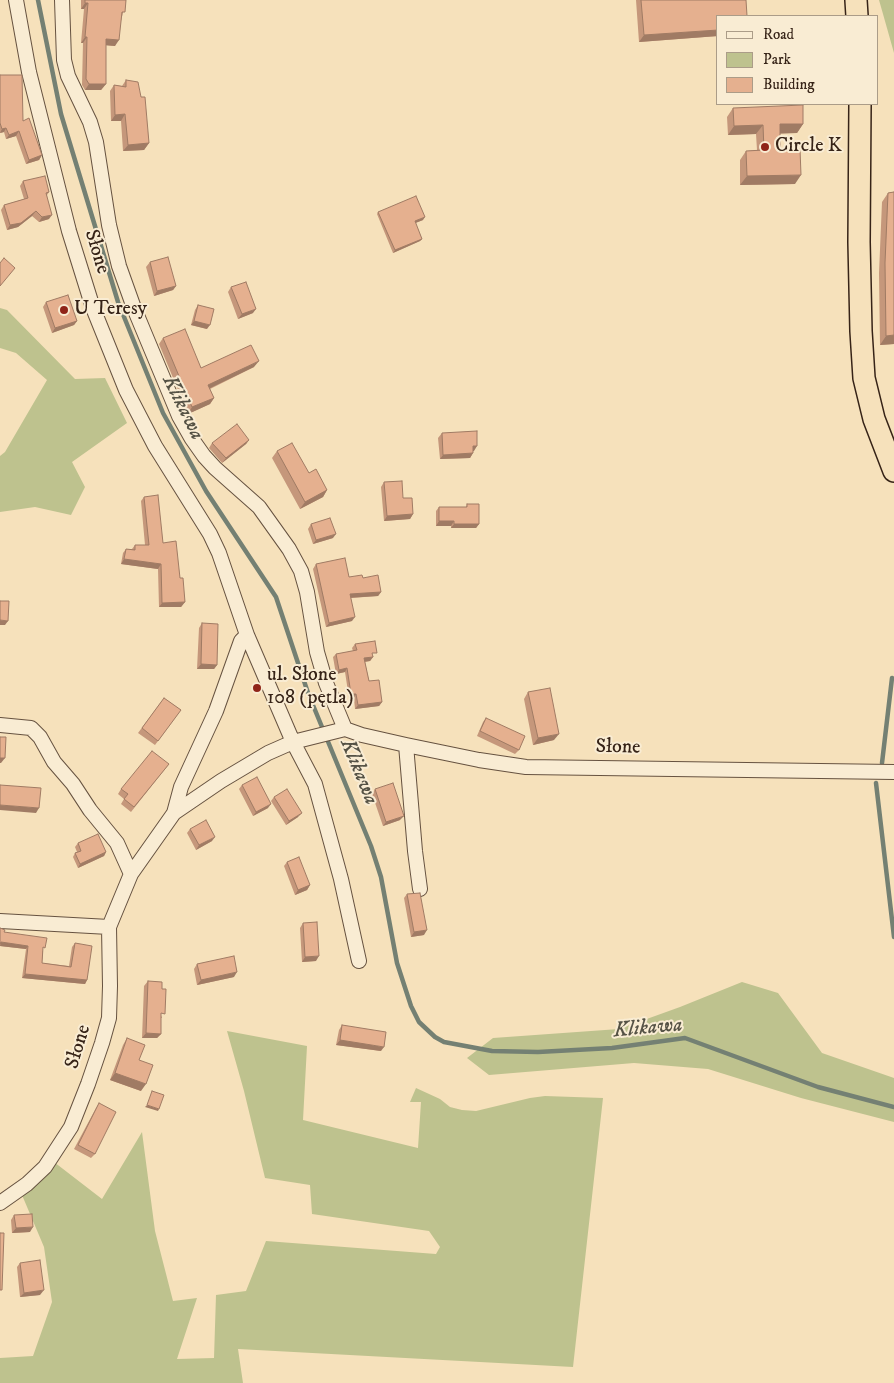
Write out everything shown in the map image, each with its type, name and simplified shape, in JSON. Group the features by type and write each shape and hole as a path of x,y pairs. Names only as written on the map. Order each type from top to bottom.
{"highway":[{"path":"856,0 858,15"},
{"path":"860,105 859,242 864,378 874,419 894,471"}],"street":[{"name":"Słone","path":"16,0 29,72 69,231 93,308 126,390 155,446 213,540 247,636 293,742 268,753 221,781 174,813"},
{"path":"62,0 64,60 68,76 90,122 96,142 109,225 119,266 134,308 179,416 192,440 204,456 259,507 290,549 301,571 307,592 317,652 339,731 293,742 314,784 323,810 341,879 358,961"},
{"name":"Słone","path":"0,1203 27,1184 44,1167 71,1127 85,1092 109,1018 109,927 131,874 174,813 182,787 216,711 241,641 247,636"},
{"path":"0,725 31,728 40,737 54,762 117,842 131,874"},
{"name":"Słone","path":"339,731 479,760 529,767 894,772"},
{"path":"406,745 420,889"},
{"path":"0,921 109,927"}],"green space":[{"path":"879,0 894,0 894,53 883,14"},
{"path":"0,308 7,310 75,379 105,378 127,423 72,462 85,487 71,515 35,507 0,512 0,456 5,452 47,380 16,353 0,348"},
{"path":"742,982 778,993 822,1053 894,1078 894,1122 801,1098 708,1069 634,1063 489,1075 467,1058 493,1038 619,1029"},
{"path":"227,1031 307,1046 303,1120 418,1148 421,1102 410,1102 416,1088 440,1099 450,1107 476,1111 545,1096 603,1098 573,1367 238,1349 243,1383 0,1383 0,1358 33,1356 52,1302 44,1247 22,1195 41,1181 54,1162 102,1199 142,1132 155,1231 173,1301 197,1298 177,1359 214,1358 216,1295 246,1291 266,1241 436,1254 440,1247 429,1231 312,1214 310,1185 265,1178"}],"building":[{"path":"85,0 126,0 125,12 122,12 119,40 106,39 106,84 89,84 86,79 87,37 85,37 88,3 85,3"},
{"path":"641,0 746,0 747,15 716,15 716,30 644,35"},
{"path":"0,75 22,75 23,121 29,118 42,155 29,160 19,131 9,135 6,128 2,129 0,123"},
{"path":"126,80 138,82 141,97 145,97 149,143 128,145 125,114 115,115 114,85 126,87"},
{"path":"803,105 803,124 780,124 780,150 800,149 801,175 747,176 746,151 764,150 763,125 734,126 733,108"},
{"path":"45,176 49,192 46,193 52,215 42,217 36,211 21,223 10,225 4,205 28,198 23,181"},
{"path":"894,192 894,335 886,336 885,263 888,193"},
{"path":"416,196 425,217 415,221 422,239 395,250 378,212"},
{"path":"168,257 176,286 157,291 150,262"},
{"path":"4,258 15,268 0,286 0,263"},
{"path":"246,282 256,309 242,314 231,287"},
{"path":"68,295 77,321 55,328 46,302"},
{"path":"198,305 214,309 210,325 194,321"},
{"path":"185,329 201,368 251,345 259,361 208,385 214,398 192,407 163,338"},
{"path":"237,424 249,440 226,458 212,443"},
{"path":"477,431 477,446 473,446 473,453 443,455 442,433"},
{"path":"292,443 309,473 316,469 327,490 305,502 277,451"},
{"path":"402,481 403,498 412,498 413,514 387,516 384,482"},
{"path":"158,495 163,543 176,541 180,578 183,578 185,602 162,603 161,564 124,559 126,549 135,550 135,545 149,545 144,497"},
{"path":"467,504 479,504 479,524 454,524 454,521 439,521 439,507 467,507"},
{"path":"330,518 336,534 316,540 311,524"},
{"path":"345,558 349,577 362,575 363,578 378,575 381,592 350,594 355,617 329,623 316,564"},
{"path":"0,601 9,601 8,621 0,620"},
{"path":"202,623 218,624 217,665 201,664"},
{"path":"375,641 377,653 372,653 373,657 364,658 369,681 379,680 382,702 358,705 356,694 351,694 347,668 339,670 336,654 357,650 355,644"},
{"path":"550,688 559,734 538,738 528,692"},
{"path":"164,698 181,710 158,741 142,728"},
{"path":"486,718 525,736 519,750 480,731"},
{"path":"0,737 6,737 5,758 0,758"},
{"path":"152,751 169,764 134,807 124,799 128,794 121,789"},
{"path":"257,777 271,804 256,812 242,785"},
{"path":"393,783 404,816 386,822 375,789"},
{"path":"0,785 41,788 39,808 0,805"},
{"path":"287,789 302,813 289,821 274,797"},
{"path":"206,820 215,837 199,845 190,829"},
{"path":"98,834 106,852 80,864 75,853 81,851 78,843"},
{"path":"299,857 310,885 298,890 287,862"},
{"path":"420,893 427,930 414,932 407,894"},
{"path":"317,922 319,956 305,957 303,923"},
{"path":"0,928 5,930 4,932 47,938 45,948 43,947 42,963 71,967 75,943 92,946 87,980 25,974 28,946 1,942 0,944"},
{"path":"234,956 237,972 201,980 197,964"},
{"path":"148,981 162,982 162,989 166,989 165,1014 161,1013 161,1034 146,1033"},
{"path":"342,1025 386,1032 384,1047 340,1040"},
{"path":"127,1038 145,1045 139,1060 153,1065 146,1084 115,1073"},
{"path":"152,1091 164,1095 159,1109 147,1105"},
{"path":"99,1103 116,1112 95,1154 78,1145"},
{"path":"32,1214 33,1227 16,1228 14,1215"},
{"path":"0,1233 4,1233 2,1290 0,1290"},
{"path":"40,1260 44,1290 24,1293 20,1263"}],"waterway":[{"name":"Klikawa","path":"38,0 61,114 118,302 163,413 206,491 276,597 308,693 371,846 381,877 397,963 411,1006 419,1022 435,1037 444,1042 492,1051 538,1052 612,1048 685,1038 818,1087 894,1107"},
{"path":"882,763 892,678"},
{"path":"876,783 894,937"}],"place":[{"name":"Circle K","path":"765,147"},
{"name":"U Teresy","path":"64,310"},
{"name":"ul. Słone 108 (pętla)","path":"257,688"}]}
